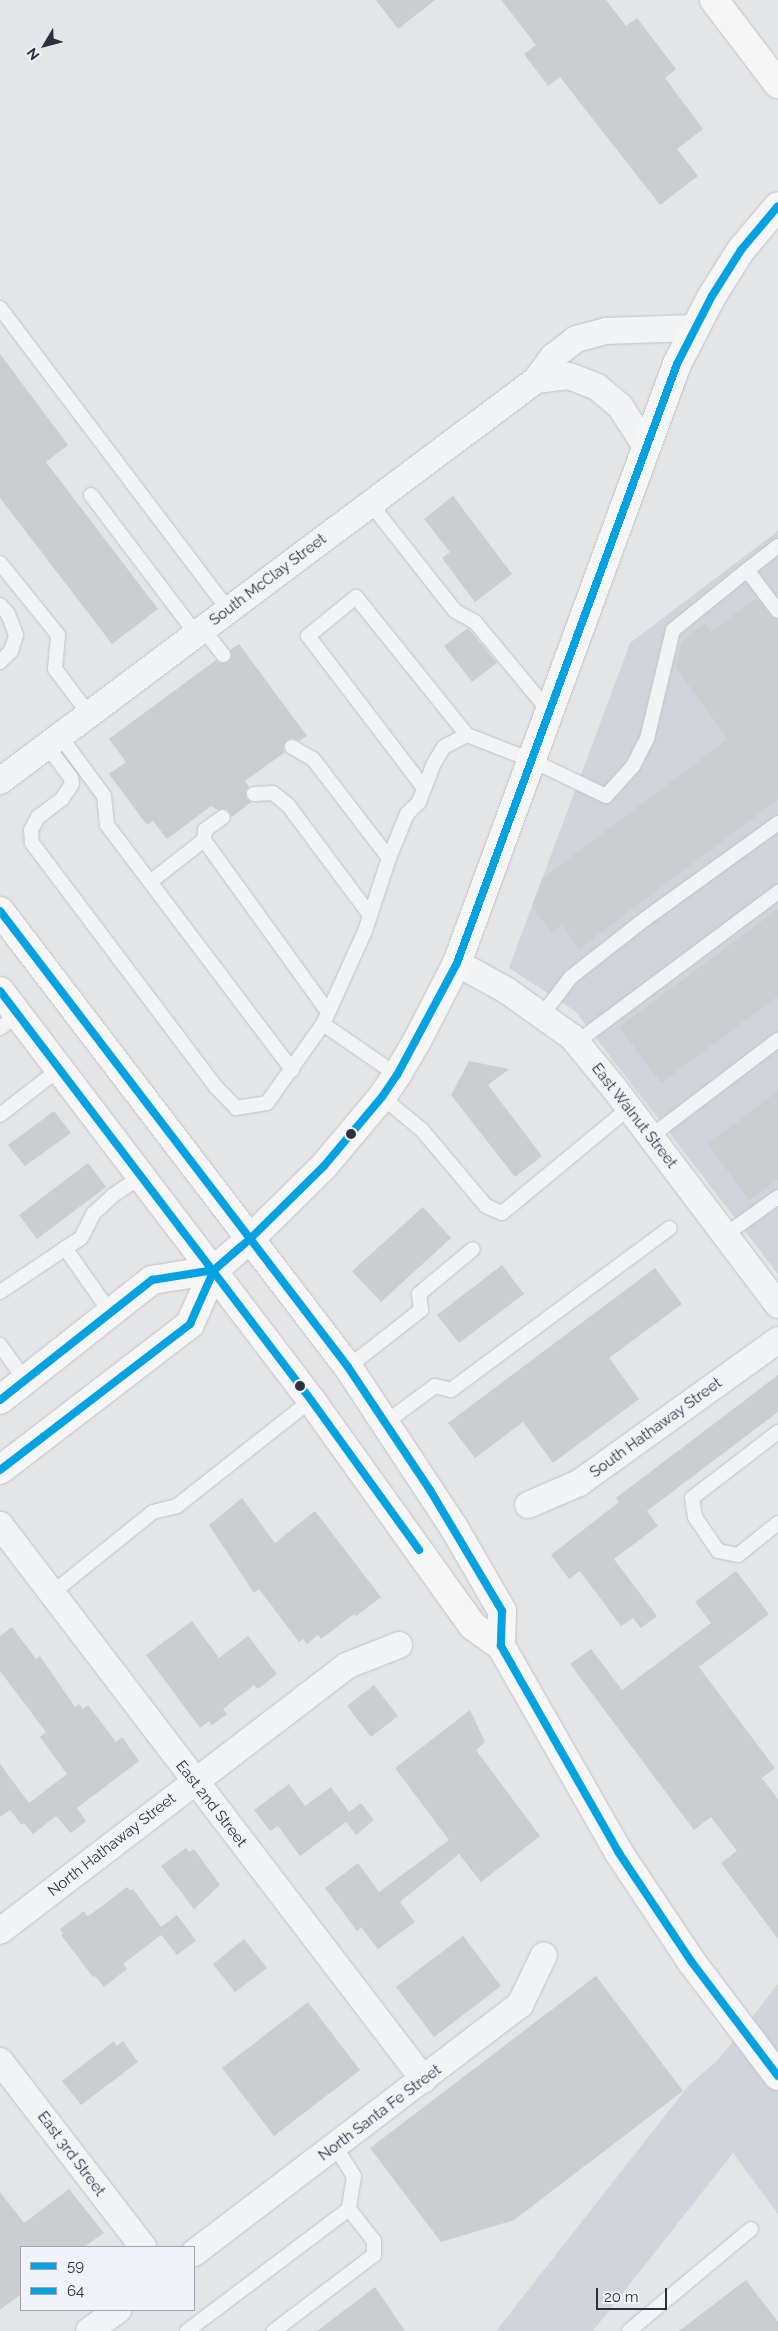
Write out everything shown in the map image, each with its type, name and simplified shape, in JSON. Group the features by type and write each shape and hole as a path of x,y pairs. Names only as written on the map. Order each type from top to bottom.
{"main road":[{"path":"714,0 778,84"},
{"path":"0,1470 190,1324 214,1270 251,1238 324,1166 382,1097 397,1075 418,1039 457,963 678,364 694,328 741,250 778,206"},
{"path":"0,911 348,1367 453,1526 502,1611 501,1646"},
{"path":"0,992 9,1021 59,1069 142,1176 311,1400 473,1626 501,1646 619,1853 691,1961 778,2076"},
{"path":"0,1400 152,1280 214,1270"}],"street":[{"name":"South McClay Street","path":"0,781 370,502 536,380 553,357 576,338 606,331 694,328"},
{"name":"South McClay Street","path":"536,380 570,376 597,387 620,406 646,447"},
{"name":"East Walnut Street","path":"457,963 506,990 577,1042 725,1235 774,1292"},
{"name":"South Hathaway Street","path":"528,1505 578,1484 778,1340"},
{"name":"East 2nd Street","path":"0,1526 194,1782 424,2080"},
{"name":"North Hathaway Street","path":"0,1931 346,1666 399,1645"},
{"name":"North Santa Fe Street","path":"195,2252 520,2006 544,1955"},
{"name":"East 3rd Street","path":"0,2061 142,2246"},
{"path":"89,2331 117,2311"}],"lane":[{"path":"0,308 228,610"},
{"path":"91,495 199,631 223,655"},
{"path":"370,502 455,611 476,622 549,711"},
{"path":"424,788 308,636 356,597 467,736 531,760 606,796 634,766 647,739 673,630 778,546"},
{"path":"0,563 58,635 55,669 89,714"},
{"path":"747,570 778,611"},
{"path":"0,605 8,614 16,635 11,651 0,662"},
{"path":"54,741 72,784 62,799 38,817 31,830 32,843 216,1087 236,1108 267,1103 292,1070 325,1018 365,931 406,814 419,802 433,765 444,747 467,736"},
{"path":"54,741 104,796 107,825 292,1070"},
{"path":"292,747 313,759 389,858"},
{"path":"254,794 273,793 288,805 370,915"},
{"path":"223,817 205,830 204,840 325,1018 397,1075"},
{"path":"542,1015 571,977 645,919 778,823"},
{"path":"150,882 204,840"},
{"path":"577,1042 778,892"},
{"path":"650,1137 778,1040"},
{"path":"0,1115 59,1069"},
{"path":"382,1097 422,1130 486,1206 502,1213 629,1108"},
{"path":"0,1292 81,1238 93,1214 105,1202 142,1176"},
{"path":"725,1235 778,1197"},
{"path":"385,1423 434,1386 451,1390 670,1228"},
{"path":"65,1248 110,1312"},
{"path":"348,1367 421,1310 419,1294 473,1249"},
{"path":"0,1345 25,1380"},
{"path":"51,1594 153,1512 177,1506 311,1400"},
{"path":"778,1432 692,1498 695,1516 718,1552 738,1555 778,1523"},
{"path":"187,2331 349,2208 354,2176 336,2146"},
{"path":"274,2331 374,2255 374,2241 349,2208"},
{"path":"629,2331 751,2230"}],"shaded area":[{"path":"778,531 778,1274 575,1011 509,968 630,643"},
{"path":"778,1984 778,2214 733,2153 593,2331 496,2331 689,2085 718,2060"}],"building":[{"path":"376,0 435,0 398,29"},
{"path":"501,0 606,0 626,26 637,18 676,69 665,78 703,129 677,149 698,176 660,205 560,77 548,86 524,54 536,45"},
{"path":"0,354 68,445 46,462 158,609 112,644 0,498"},
{"path":"453,496 512,574 475,602 442,558 450,552 424,519"},
{"path":"757,598 771,617 778,620 778,799 579,949 562,925 552,933 532,907 542,879 728,739 676,668 681,642 705,623 711,632"},
{"path":"468,628 497,663 472,682 444,646"},
{"path":"239,644 307,736 299,741 292,738 287,740 283,747 285,752 245,781 249,787 246,790 246,798 251,802 232,817 227,809 218,810 211,806 167,839 153,821 147,825 109,774 126,762 109,739 216,660 220,663 228,662 231,658 230,650"},
{"path":"778,909 778,996 661,1083 619,1027"},
{"path":"469,1061 509,1069 488,1085 542,1156 515,1177 451,1095"},
{"path":"778,1091 778,1179 749,1200 708,1144"},
{"path":"54,1111 71,1133 25,1166 8,1145"},
{"path":"88,1163 106,1187 37,1239 19,1215"},
{"path":"423,1207 451,1238 381,1302 352,1271"},
{"path":"502,1265 524,1294 459,1343 437,1315"},
{"path":"655,1268 682,1304 609,1358 639,1399 553,1463 523,1422 475,1458 448,1423"},
{"path":"778,1375 778,1412 647,1511 658,1526 614,1559 657,1616 641,1628 633,1618 621,1626 580,1571 569,1579 551,1555 619,1502 616,1498"},
{"path":"242,1498 275,1543 315,1511 381,1597 356,1616 354,1614 321,1639 318,1635 307,1644 303,1639 299,1642 259,1589 254,1593 209,1525"},
{"path":"736,1571 769,1614 699,1667 775,1768 762,1778 778,1799 778,1939 721,1863 737,1851 711,1817 694,1830 570,1664 591,1649 622,1690 711,1623 695,1602"},
{"path":"192,1621 219,1658 248,1636 277,1674 258,1689 254,1685 223,1709 227,1714 212,1725 209,1721 200,1728 146,1655"},
{"path":"12,1627 36,1659 40,1656 75,1707 79,1704 83,1709 88,1705 116,1742 122,1737 139,1761 77,1808 86,1821 71,1833 56,1816 33,1834 24,1823 22,1825 10,1810 0,1817 0,1764 29,1803 67,1774 40,1737 46,1732 0,1671 0,1636"},
{"path":"374,1685 398,1716 371,1737 347,1706"},
{"path":"470,1710 485,1742 476,1750 540,1836 481,1882 459,1854 400,1902 415,1922 378,1949 361,1927 357,1931 325,1888 358,1863 379,1892 449,1840 395,1768"},
{"path":"289,1784 305,1806 331,1787 349,1812 361,1803 374,1820 356,1835 346,1822 300,1856 278,1826 270,1831 254,1810"},
{"path":"186,1848 189,1852 194,1849 220,1885 194,1909 161,1866"},
{"path":"127,1887 130,1891 133,1889 161,1927 177,1915 196,1941 177,1955 161,1935 123,1964 127,1969 104,1987 95,1976 93,1977 61,1935 63,1934 60,1929 84,1911 87,1916 90,1915"},
{"path":"463,1936 501,1986 434,2037 396,1987"},
{"path":"244,1939 267,1968 235,1992 213,1964"},
{"path":"596,1976 683,2091 514,2220 441,2242 370,2148"},
{"path":"308,2002 360,2070 274,2136 222,2068"},
{"path":"114,2041 117,2046 123,2041 138,2062 81,2105 62,2081"},
{"path":"69,2189 104,2233 85,2246 20,2246 20,2295 0,2310 0,2192 24,2223"},
{"path":"746,2280 778,2322 778,2331 679,2331"},
{"path":"375,2287 405,2331 317,2331"}],"transit line":[{"name":"59","path":"0,1470 190,1324 214,1270 251,1238 324,1166 382,1097 397,1075 457,963 677,364 712,296 741,250 778,206"},
{"name":"64","path":"0,911 348,1367 430,1490 502,1611 501,1646 619,1853 691,1961 778,2076"},
{"name":"64","path":"0,991 311,1400 419,1550"},
{"name":"59","path":"0,1400 152,1280 214,1270 240,1247"}]}
